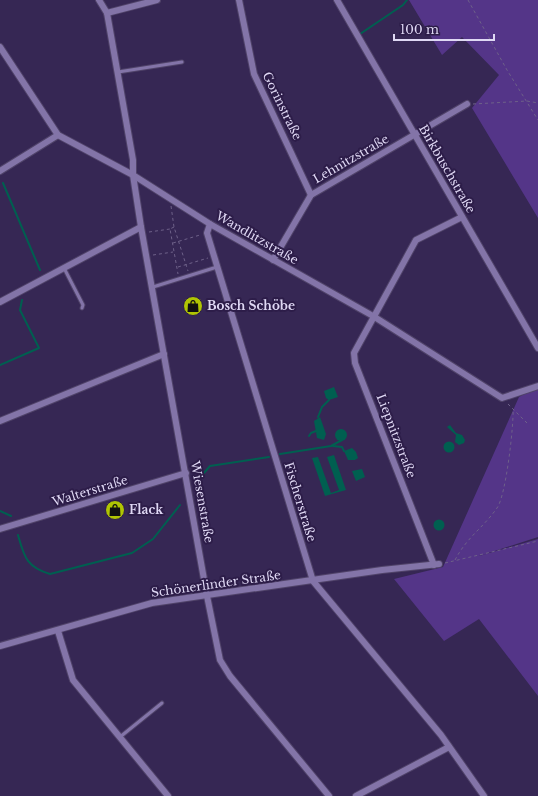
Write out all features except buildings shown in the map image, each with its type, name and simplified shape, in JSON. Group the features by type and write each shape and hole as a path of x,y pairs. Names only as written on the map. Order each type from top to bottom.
{"street":[{"path":"99,0 107,13 157,0"},
{"name":"Gorinstraße","path":"239,0 254,74 311,195"},
{"name":"Birkbuschstraße","path":"337,0 538,348"},
{"name":"Wiesenstraße","path":"107,13 133,160 133,176 142,230 207,596 220,660 230,676 329,796"},
{"name":"Wandlitzstraße","path":"0,46 58,135 133,176 210,224 372,316 502,398 538,386"},
{"name":"Lehnitzstraße","path":"273,260 311,195 466,104"},
{"path":"0,171 58,135"},
{"name":"Liepnitzstraße","path":"436,565 355,363 354,353 372,316 416,240 462,217"},
{"path":"207,233 210,224"},
{"path":"0,302 63,267 142,230"},
{"name":"Fischerstraße","path":"207,233 313,581 441,735 484,796"},
{"path":"0,421 164,354"},
{"name":"Walterstraße","path":"0,529 186,473"},
{"name":"Schönerlinder Straße","path":"0,646 58,631 152,603 382,570 436,565"},
{"path":"58,631 73,680 168,796"},
{"path":"356,796 448,747"}],"lane":[{"path":"118,72 182,62"},
{"path":"63,267 83,305 82,308"},
{"path":"153,287 217,267"},
{"path":"120,737 162,703"}],"path":[{"path":"468,0 507,70 538,120"},
{"path":"466,104 527,101 538,103"},
{"path":"173,201 171,212 174,228 189,275"},
{"path":"142,230 174,228"},
{"path":"170,229 179,278"},
{"path":"172,243 207,233"},
{"path":"147,256 174,252"},
{"path":"177,267 214,256"},
{"path":"456,560 463,545 498,507 505,487 513,409 527,424"},
{"path":"436,565 538,540"}],"shaded area":[{"path":"409,0 538,0 538,218 472,108 499,75 462,37 442,55"},
{"path":"538,386 538,537 479,556 538,539 538,696 479,619 444,641 394,579 443,567 519,397"},
{"path":"334,387 338,397 329,400 326,398 324,391"},
{"path":"320,417 326,434 324,440 317,438 314,421"},
{"path":"450,425 456,433 462,435 465,440 464,443 459,445 455,442 456,435 447,427"},
{"path":"339,429 343,429 347,435 343,441 339,441 335,437 335,433"},
{"path":"447,442 451,442 453,443 453,451 447,452 444,449 444,445"},
{"path":"352,448 356,452 358,458 355,460 348,460 344,451"},
{"path":"334,455 346,490 325,496 312,458 318,457 331,493 339,490 327,457"},
{"path":"362,469 365,477 356,481 352,471"},
{"path":"437,520 441,520 443,521 443,529 437,530 434,527 434,523"}],"waterway":[{"path":"360,34 403,5 407,0"},
{"path":"3,183 40,270"},
{"path":"0,365 39,348 20,310 22,300"},
{"path":"318,417 322,407 329,400"},
{"path":"309,436 311,433 316,431"},
{"path":"280,454 331,446 342,440"},
{"path":"333,446 342,447 344,451"},
{"path":"197,481 210,466 269,457"},
{"path":"18,535 27,560 36,568 50,574 132,553 153,539 180,505"},
{"path":"0,511 11,516"}],"place":[{"name":"Bosch Schöbe","path":"193,306"},
{"name":"Flack","path":"115,510"}]}
